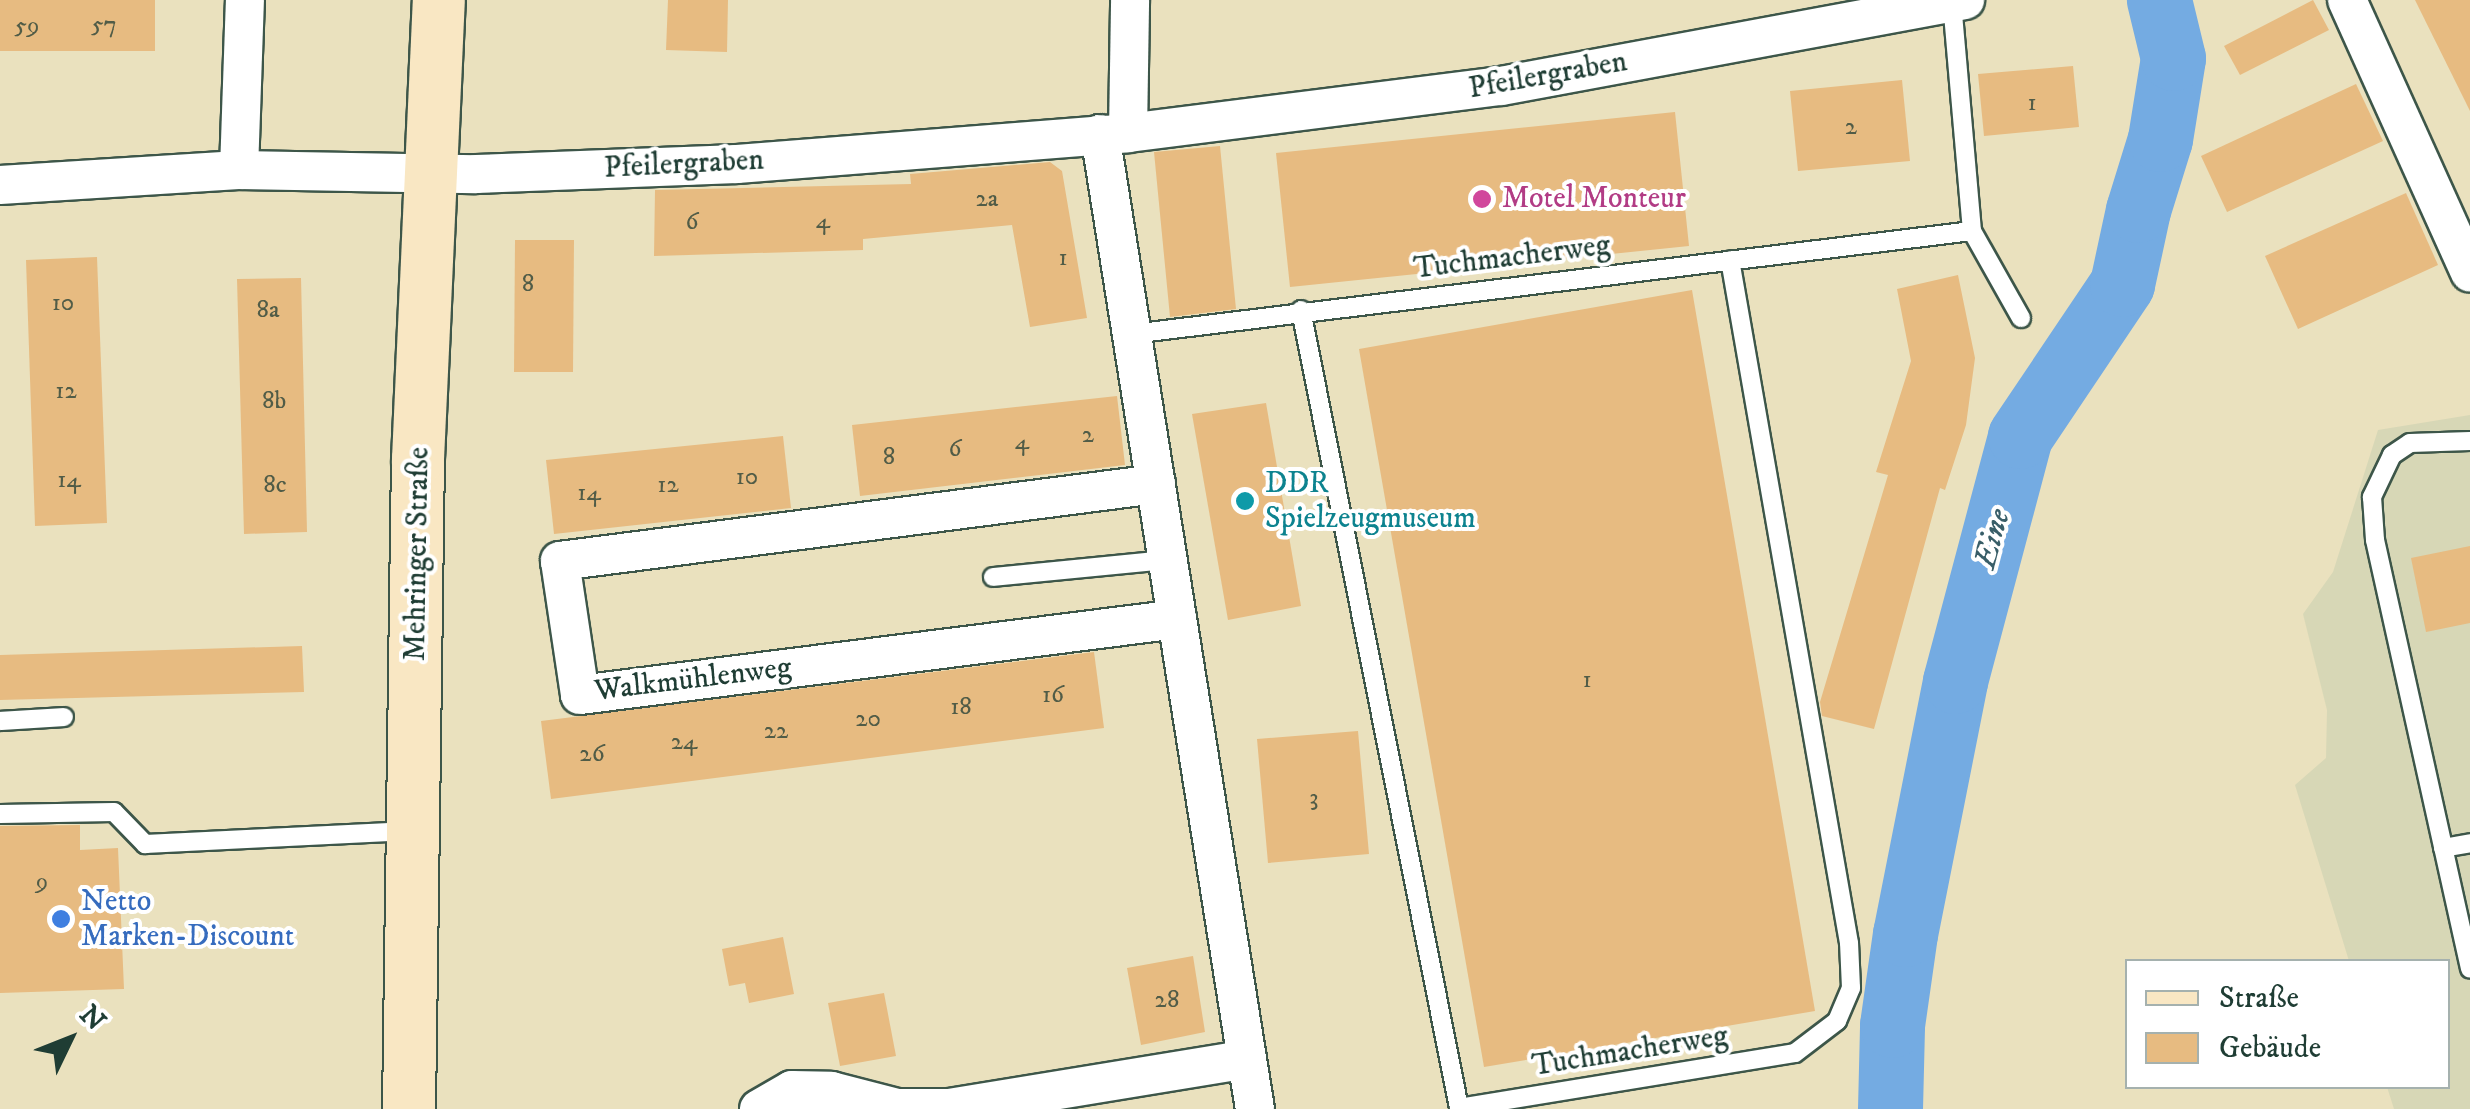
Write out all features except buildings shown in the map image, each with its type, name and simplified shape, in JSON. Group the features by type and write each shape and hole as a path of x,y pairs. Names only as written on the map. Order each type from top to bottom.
{"main road":[{"name":"Mehringer Straße","path":"409,1109 418,459 439,0"}],"street":[{"path":"239,170 245,0"},
{"path":"1130,0 1114,133 1132,334 1255,1109"},
{"path":"2347,0 2470,273"},
{"name":"Pfeilergraben","path":"0,185 239,170 434,172 737,164 1114,133 1501,86 1958,2"},
{"name":"Walkmühlenweg","path":"1156,484 560,561 580,695 1178,619"},
{"path":"759,1109 792,1090 831,1090 897,1108 950,1108 1247,1060"}],"lane":[{"path":"1958,2 1972,230 2021,318"},
{"name":"Tuchmacherweg","path":"1132,334 1301,310 1972,230"},
{"name":"Tuchmacherweg","path":"1301,310 1459,1108 1795,1053 1837,1021 1851,988 1850,942 1730,260"},
{"path":"2470,441 2410,443 2392,455 2372,496 2375,540 2470,968"},
{"path":"993,577 1168,560"},
{"path":"0,721 64,716"},
{"path":"0,814 114,812 145,844 415,831"},
{"path":"2444,848 2470,842"}],"shaded area":[{"path":"2470,415 2470,1109 2394,1109 2388,1089 2450,1089 2450,959 2348,959 2295,785 2326,758 2327,710 2303,614 2333,572 2378,430"}],"waterway":[{"name":"Eine","path":"1890,1109 1892,1025 1905,934 1955,681 2020,436 2122,284 2138,210 2160,139 2173,58 2159,0"}],"place":[{"name":"Motel Monteur","path":"1482,199"},
{"name":"DDR Spielzeugmuseum","path":"1245,501"},
{"name":"Netto Marken-Discount","path":"61,919"}]}
